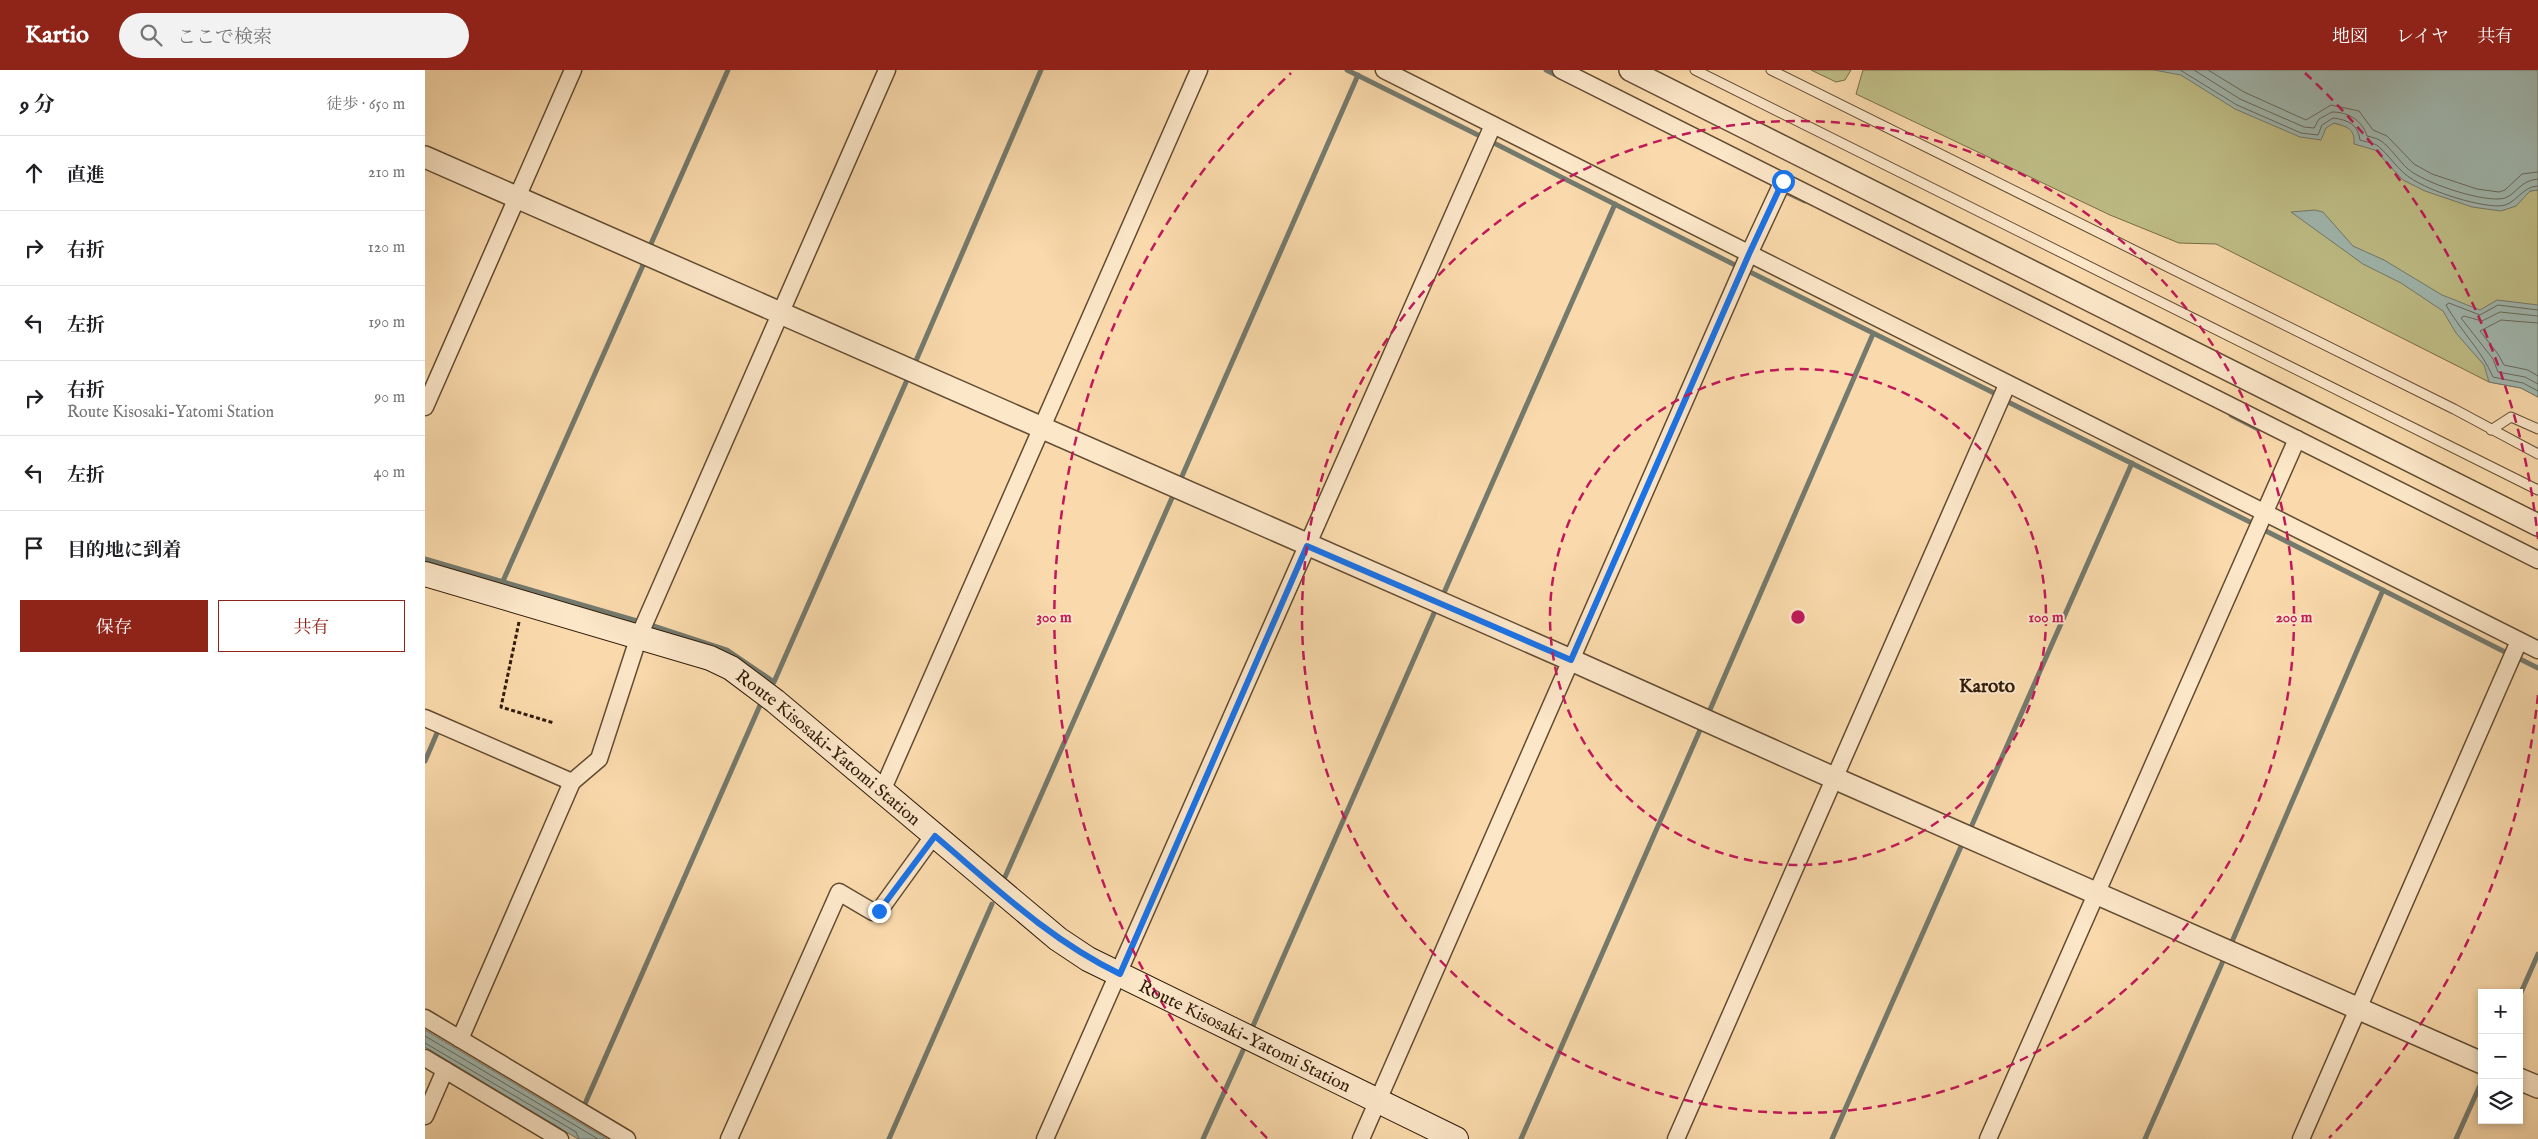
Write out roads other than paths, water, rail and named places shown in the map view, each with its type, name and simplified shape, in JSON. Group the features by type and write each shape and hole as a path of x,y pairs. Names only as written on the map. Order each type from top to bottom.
{"main road":[{"name":"Route Kisosaki-Yatomi Station","path":"425,574 639,636 709,658 731,668 775,701 1057,939 1088,959 1456,1139"}],"street":[{"path":"425,407 573,70"},
{"path":"460,1039 572,782 599,759 639,636 887,70"},
{"path":"882,791 1199,70"},
{"path":"1384,70 2007,385 2538,650"},
{"path":"1561,70 2538,560"},
{"path":"1630,70 2538,524"},
{"path":"1045,1139 1120,974 1493,125"},
{"path":"425,157 1307,546 1571,660 1834,778 2097,892 2478,1061"},
{"path":"1361,1139 1749,254 1783,181"},
{"path":"1676,1139 2007,385"},
{"path":"1988,1139 2297,439"},
{"path":"2301,1139 2519,641"},
{"path":"425,718 572,782"},
{"path":"729,1139 839,892 873,912 879,911 935,836"},
{"path":"425,1018 627,1139"},
{"path":"425,1058 560,1139"},
{"path":"425,1116 445,1070"},
{"path":"2523,1081 2538,1087"}],"lane":[{"path":"1695,70 2538,490"},
{"path":"1771,70 2453,409 2538,454"},
{"path":"2491,430 2511,417 2538,429"}],"water":[{"path":"2154,70 2538,70 2538,190 2530,191 2516,206 2501,211 2472,207 2425,191 2403,180 2375,150 2354,144 2350,129 2334,123 2326,128 2321,140 2300,137 2235,109 2181,75"},
{"path":"2315,210 2323,212 2353,246 2384,260 2442,295 2480,310 2497,300 2538,305 2538,397 2521,388 2489,382 2484,365 2456,333 2443,311 2401,283 2363,264 2291,212"},
{"path":"425,1030 607,1139 578,1139 425,1047"}],"waterway":[{"path":"650,246 728,70"},
{"path":"915,363 1041,70"},
{"path":"1347,70 1480,136"},
{"path":"1546,70 1560,77"},
{"path":"1179,483 1358,75"},
{"path":"1492,142 1735,265"},
{"path":"1788,193 1805,201"},
{"path":"1443,595 1615,204"},
{"path":"503,581 644,263"},
{"path":"1750,272 1998,395"},
{"path":"1709,712 1873,334"},
{"path":"654,626 727,650 774,682 907,380"},
{"path":"2006,401 2252,523"},
{"path":"2231,415 2258,429"},
{"path":"1972,825 2132,463"},
{"path":"1005,877 1175,491"},
{"path":"2262,529 2509,654"},
{"path":"425,559 637,621"},
{"path":"2231,944 2383,590"},
{"path":"1253,1026 1435,611"},
{"path":"2518,658 2538,668"},
{"path":"584,1106 761,703"},
{"path":"1521,1139 1700,730"},
{"path":"425,761 437,733"},
{"path":"1832,1139 1963,842"},
{"path":"889,1139 992,904"},
{"path":"2523,989 2538,954"},
{"path":"2145,1139 2223,961"},
{"path":"1203,1139 1245,1046"},
{"path":"2456,1139 2478,1090"}],"district":[{"name":"Karoto","path":"1987,685"}]}
